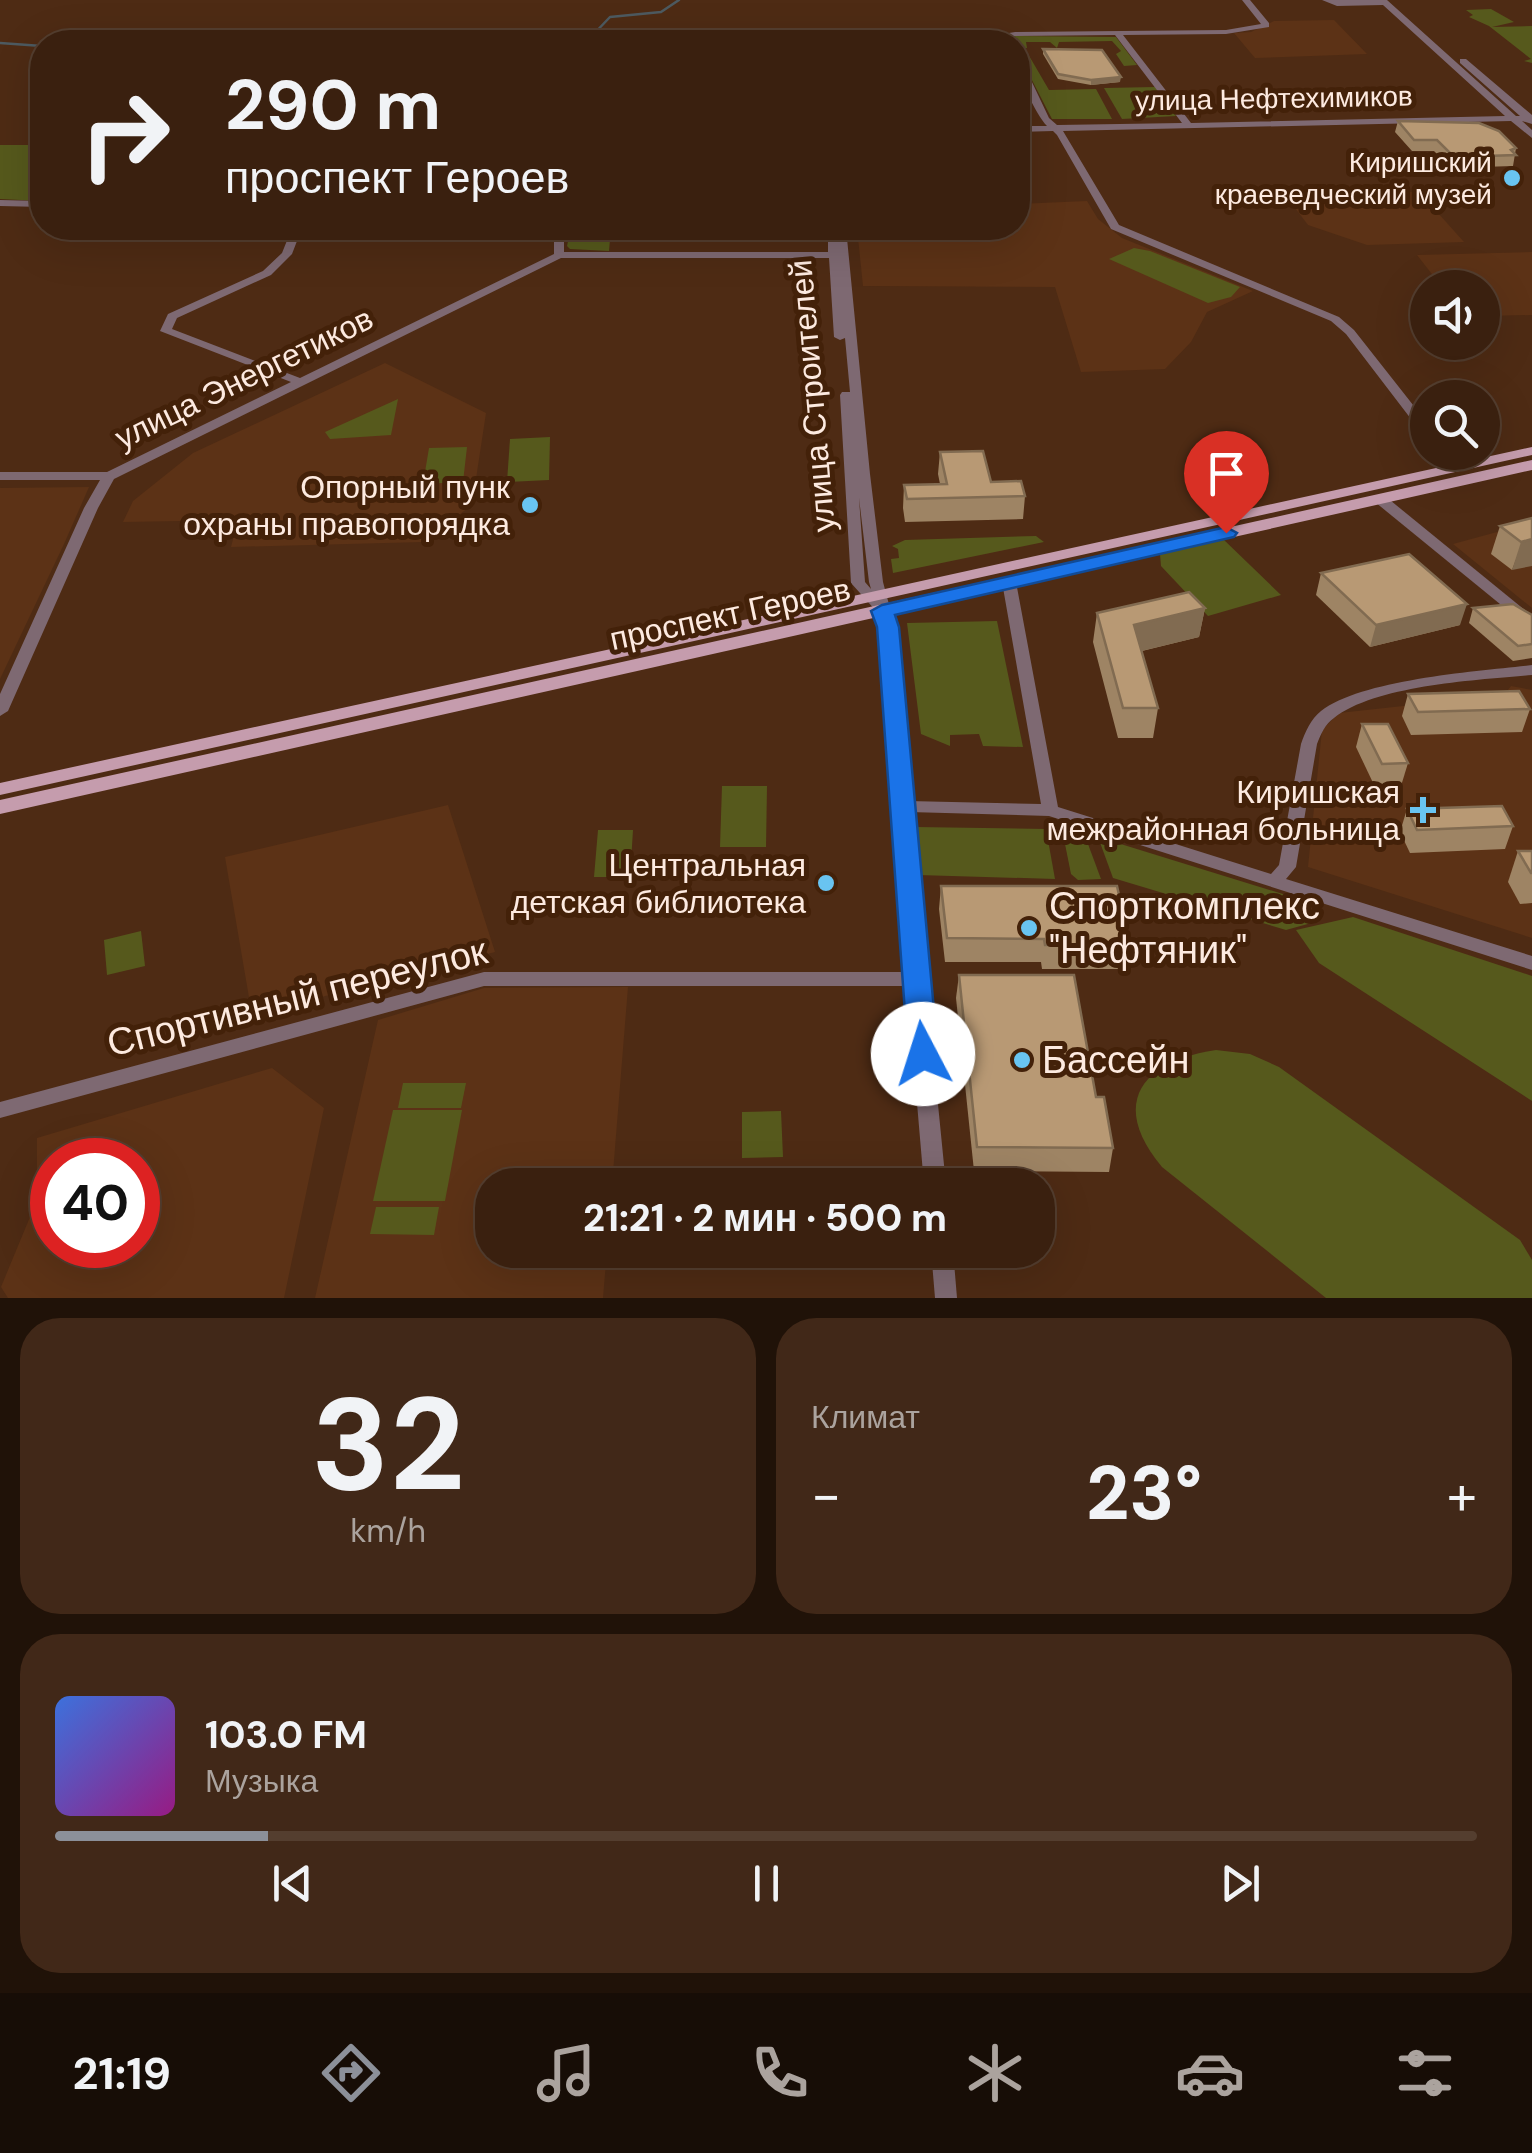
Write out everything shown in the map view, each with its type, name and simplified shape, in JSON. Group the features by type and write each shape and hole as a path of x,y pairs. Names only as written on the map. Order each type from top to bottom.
{"main road":[{"name":"проспект Героев","path":"1500,458 1532,451"},
{"name":"проспект Героев","path":"0,788 877,601 1009,582 1532,465"},
{"name":"проспект Героев","path":"0,807 1444,470"}],"street":[{"path":"1030,37 1244,30 1267,24 1246,0"},
{"path":"1326,0 1337,4 1387,1 1530,117"},
{"path":"1387,1 1532,135"},
{"path":"1118,34 1187,122"},
{"path":"1030,85 1046,119 1115,226 1149,244 1336,319 1354,336 1410,409"},
{"name":"улица Нефтехимиков","path":"1030,127 1512,117"},
{"path":"1054,126 1530,117"},
{"path":"0,204 30,204"},
{"path":"292,240 287,254 267,273 172,316 166,331 301,382"},
{"path":"559,240 558,255 838,255"},
{"name":"улица Строителей","path":"835,240 838,255"},
{"name":"улица Строителей","path":"839,240 858,583 877,601 888,627 933,1168"},
{"name":"улица Энергетиков","path":"0,711 109,476 558,255"},
{"path":"0,476 109,476"},
{"path":"1380,499 1532,623"},
{"path":"1009,582 1050,810"},
{"path":"1274,880 1287,867 1314,728 1330,708 1352,698 1408,687 1532,670"},
{"path":"901,806 1050,810 1532,963"},
{"name":"Спортивный переулок","path":"0,1110 484,979 916,979"},
{"path":"944,1268 946,1298"}],"shaded area":[{"path":"1491,9 1514,22 1492,27 1532,26 1532,63 1524,61 1531,59 1489,26 1469,17 1473,15 1466,10"},
{"path":"1334,20 1367,54 1255,58 1234,33 1251,32 1274,21"},
{"path":"1030,36 1116,37 1137,65 1124,66 1116,54 1121,51 1112,41 1059,42 1057,48 1050,42 1030,42"},
{"path":"1030,57 1049,90 1096,89 1112,119 1052,119 1030,76"},
{"path":"1155,87 1176,116 1122,119 1104,88"},
{"path":"0,145 30,145 30,200 0,199"},
{"path":"1362,186 1420,193 1464,242 1367,245 1308,225 1280,188"},
{"path":"1087,201 1098,219 1122,238 1253,291 1207,312 1191,342 1165,369 1081,372 1055,287 863,286 858,240 1030,240 1030,203"},
{"path":"568,240 610,240 609,251 567,246"},
{"path":"1134,248 1240,287 1231,297 1208,303 1109,259"},
{"path":"1532,252 1532,315 1500,316 1500,270 1429,270 1417,255"},
{"path":"385,363 486,413 472,505 423,542 231,547 238,520 123,522 133,501 193,453"},
{"path":"398,399 391,435 330,439 325,432"},
{"path":"550,437 549,480 507,482 510,439"},
{"path":"467,447 463,482 423,484 429,448"},
{"path":"89,487 64,544 0,679 0,488"},
{"path":"1519,526 1532,536 1532,608 1453,544"},
{"path":"1036,536 1044,542 893,573 891,559 899,558 898,549 892,546 905,540"},
{"path":"1223,539 1281,595 1208,616 1161,566 1160,554"},
{"path":"997,621 1023,747 983,746 979,734 950,735 950,746 921,734 907,623"},
{"name":"Киришская межрайонная больница","path":"1511,686 1532,690 1532,938 1308,867 1322,730 1339,713 1504,695"},
{"path":"722,786 767,786 766,847 720,847"},
{"path":"448,805 495,952 252,1015 225,857"},
{"path":"915,827 1046,829 1055,879 918,875"},
{"path":"598,830 633,830 630,877 594,877"},
{"path":"1063,834 1085,836 1101,879 1078,880 1071,874"},
{"path":"1098,837 1286,895 1315,922 1286,930 1113,878"},
{"path":"1353,917 1532,976 1532,1101 1319,963 1296,930"},
{"path":"141,931 145,966 107,975 104,940"},
{"path":"628,987 613,1168 475,1168 475,1268 606,1268 603,1298 315,1298 378,1020 484,988"},
{"path":"1216,1050 1250,1054 1279,1067 1520,1240 1532,1260 1532,1298 1326,1298 1162,1167 1146,1144 1137,1123 1136,1104 1141,1088 1169,1064"},
{"path":"272,1068 324,1108 284,1298 8,1298 1,1287 30,1217 30,1268 160,1268 160,1138 37,1138"},
{"path":"403,1083 466,1083 461,1108 398,1108"},
{"path":"393,1110 462,1110 445,1201 373,1201"},
{"path":"781,1111 783,1157 742,1158 742,1112"},
{"path":"376,1207 439,1207 434,1235 370,1234"}],"building":[{"path":"1043,49 1102,50 1121,77 1091,80 1058,74"},
{"path":"1398,121 1479,123 1499,131 1516,148 1511,150 1516,155 1454,157 1437,140 1414,140"},
{"path":"983,451 991,482 1021,481 1025,496 907,499 904,485 947,484 940,452"},
{"path":"1532,518 1532,539 1521,542 1500,526"},
{"path":"1409,554 1467,604 1376,625 1321,573"},
{"path":"1189,592 1205,608 1134,625 1158,708 1123,708 1097,613"},
{"path":"1513,604 1532,615 1532,644 1518,646 1473,608"},
{"path":"1519,691 1530,709 1418,712 1408,694"},
{"path":"1362,724 1388,724 1408,763 1382,764"},
{"path":"1502,806 1513,826 1417,830 1407,809"},
{"path":"1518,851 1532,851 1532,873 1531,873"},
{"path":"941,886 1117,886 1130,945 1045,945 1044,939 947,938"},
{"name":"Бассейн","path":"959,975 1074,975 1096,1097 1104,1097 1113,1148 977,1147"}],"waterway":[{"path":"598,30 610,17 661,12 679,0"},
{"path":"0,43 30,45"}],"place":[{"name":"Киришский краеведческий музей","path":"1512,178"},
{"name":"Опорный пунк охраны правопорядка","path":"530,505"},
{"name":"Киришская межрайонная больница","path":"1423,810"},
{"name":"Центральная детская библиотека","path":"826,883"},
{"name":"Спорткомплекс \"Нефтяник\"","path":"1029,928"},
{"name":"Бассейн","path":"1022,1060"}],"route":[{"path":"923,1054 892,721 888,627 882,611 1226,533"}]}
